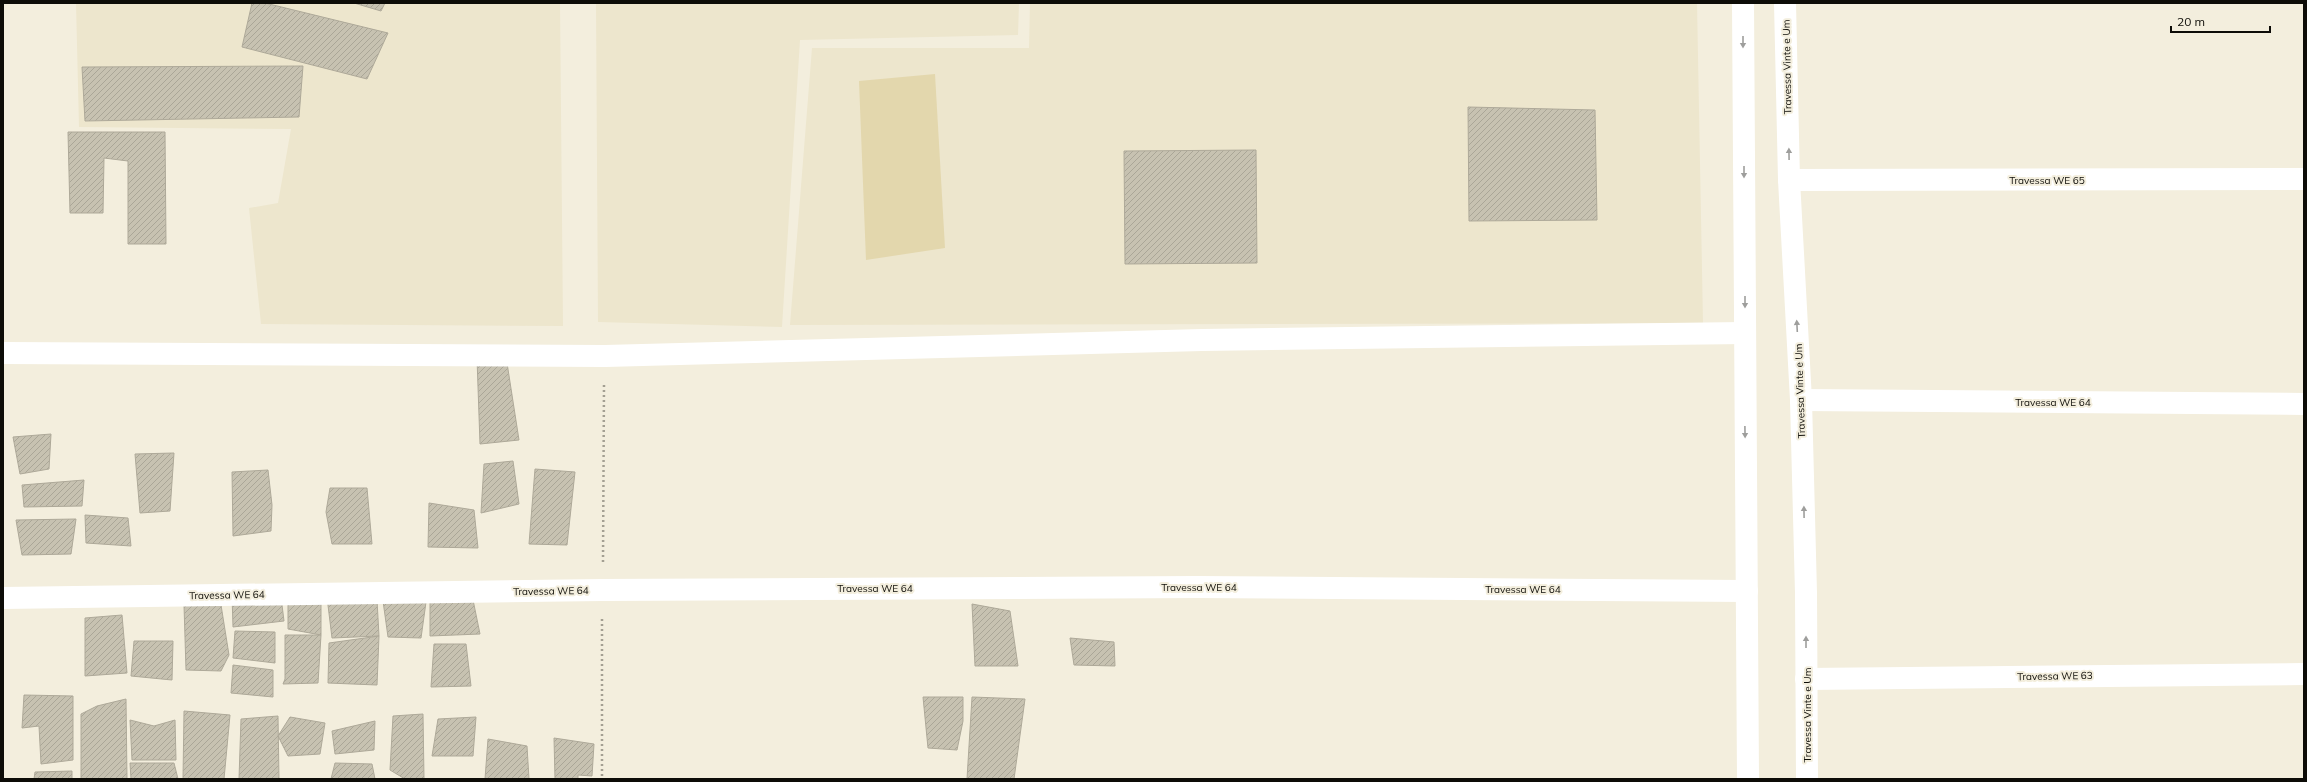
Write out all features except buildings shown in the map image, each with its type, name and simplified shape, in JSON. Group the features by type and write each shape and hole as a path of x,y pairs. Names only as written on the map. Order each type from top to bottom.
{"street":[{"path":"1743,3 1748,779"},
{"name":"Travessa Vinte e Um","path":"1785,3 1789,180 1801,400 1807,779"},
{"name":"Travessa WE 65","path":"1789,180 2304,179"},
{"path":"3,353 605,356 1202,340 1745,333"},
{"name":"Travessa WE 64","path":"1801,400 2304,404"},
{"name":"Travessa WE 64","path":"3,598 602,590 1197,587 1746,591"},
{"name":"Travessa WE 63","path":"1806,679 2304,674"}],"shaded area":[{"path":"76,3 560,3 563,326 261,324 249,208 278,203 291,129 79,127"},
{"path":"596,3 1019,3 1018,35 800,40 782,327 598,322"},
{"path":"1030,3 1697,3 1703,323 790,325 812,48 1029,48"},
{"path":"935,74 945,248 866,260 859,81"}]}
